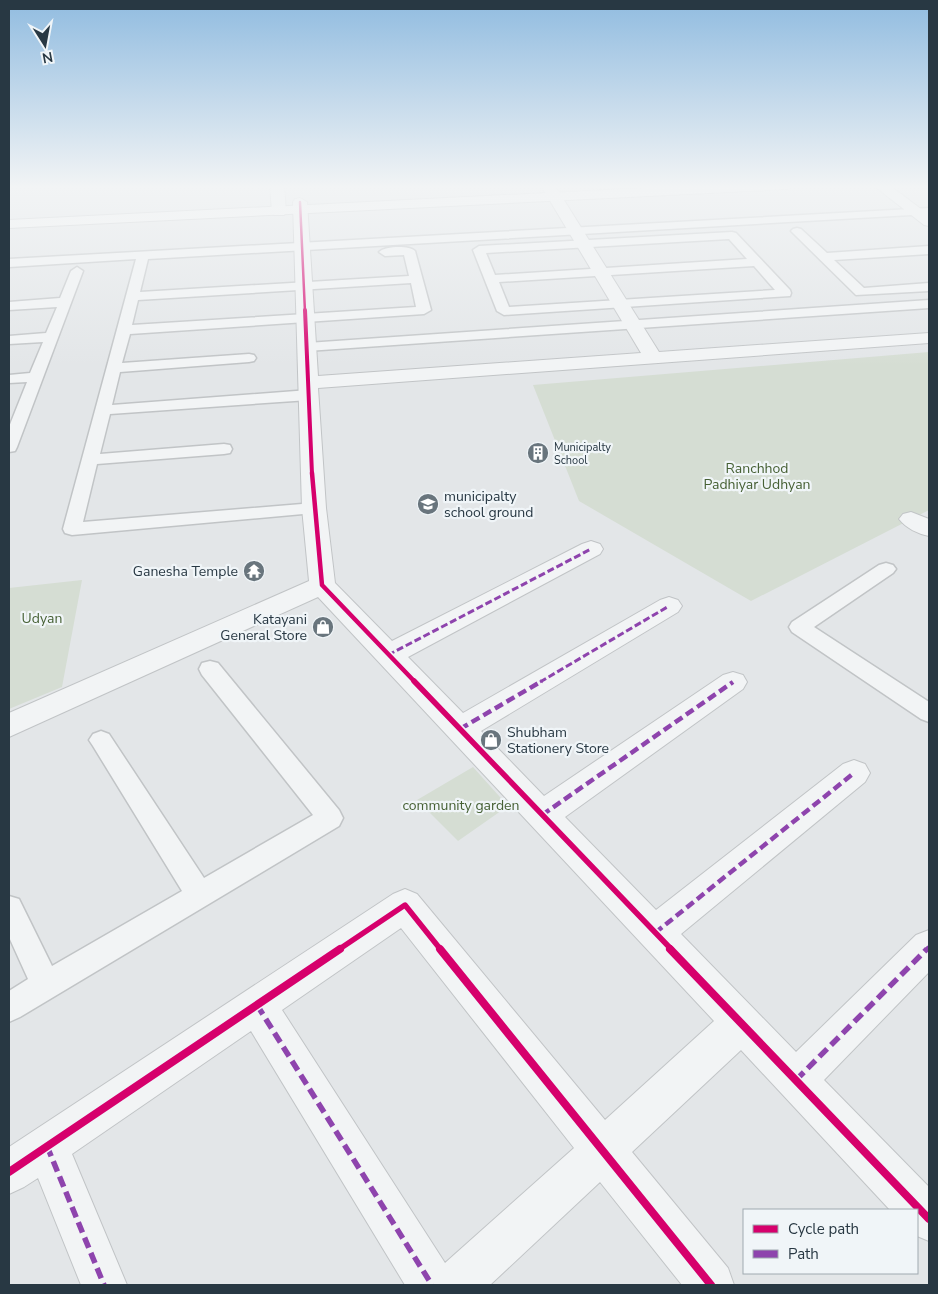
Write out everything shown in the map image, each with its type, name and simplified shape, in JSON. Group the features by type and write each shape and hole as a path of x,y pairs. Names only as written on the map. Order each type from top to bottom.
{"street":[{"path":"302,245 314,508 322,586 929,1219"},
{"path":"585,245 653,358"},
{"path":"308,389 653,358 929,338"},
{"path":"388,654 591,549"},
{"path":"9,726 322,586"},
{"path":"460,729 669,606"},
{"path":"542,815 733,682"},
{"path":"655,933 854,773"},
{"path":"9,1172 405,905 710,1285"},
{"path":"796,1080 929,947"},
{"path":"257,1005 432,1285"},
{"path":"456,1285 741,1023"},
{"path":"47,1146 104,1285"}],"lane":[{"path":"302,252 425,245"},
{"path":"515,245 479,250 504,311 785,293 742,245"},
{"path":"811,245 861,292 929,287"},
{"path":"824,257 929,250"},
{"path":"9,263 143,256 409,251 424,310 124,330"},
{"path":"143,256 88,460 72,529 314,508"},
{"path":"491,279 757,262"},
{"path":"9,447 14,421 36,377 77,271"},
{"path":"132,296 416,279"},
{"path":"9,306 64,302"},
{"path":"307,347 929,304"},
{"path":"9,340 51,337"},
{"path":"113,368 249,358"},
{"path":"9,379 36,377"},
{"path":"102,410 308,389"},
{"path":"88,460 224,449"},
{"path":"886,569 799,627 928,711"},
{"path":"9,1007 330,818 210,669"},
{"path":"101,740 200,895"},
{"path":"9,908 46,985"}],"green space":[{"name":"Ranchhod Padhiyar Udhyan","path":"929,352 929,510 751,601 579,501 533,385"},
{"name":"Udyan","path":"82,580 62,687 9,709 9,588"},
{"name":"community garden","path":"473,767 508,806 458,841 417,800"}],"marked path":[{"path":"388,655 591,549"},
{"path":"460,729 669,606"},
{"path":"542,815 733,682"},
{"path":"655,933 854,773"},
{"path":"796,1080 929,947"},
{"path":"257,1005 432,1285"},
{"path":"47,1146 104,1285"}],"cycle path":[{"path":"302,245 314,508 322,585 929,1219"},
{"path":"9,1172 405,905 711,1285"}],"place":[{"name":"Municipalty School","path":"538,453"},
{"name":"municipalty school ground","path":"428,504"},
{"name":"Ganesha Temple","path":"254,571"},
{"name":"Katayani General Store","path":"323,627"},
{"name":"Shubham Stationery Store","path":"491,740"}]}
